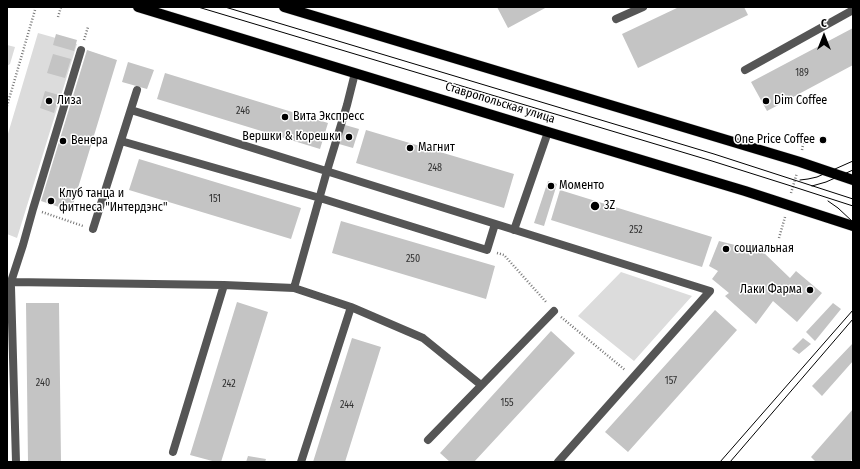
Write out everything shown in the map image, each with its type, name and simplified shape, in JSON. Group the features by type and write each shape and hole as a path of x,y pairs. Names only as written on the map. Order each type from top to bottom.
{"main road":[{"name":"Ставропольская улица","path":"138,7 788,204 853,226"},
{"path":"284,7 800,162 853,180"}],"lane":[{"path":"616,20 643,7"},
{"path":"745,70 853,10"},
{"path":"7,294 81,50"},
{"path":"294,288 355,73"},
{"path":"93,229 137,90"},
{"path":"131,110 710,291 558,462"},
{"path":"514,230 548,132"},
{"path":"122,141 320,198 487,250 495,224"},
{"path":"11,282 224,285 294,288 351,307 423,338 481,385"},
{"path":"11,282 16,462"},
{"path":"173,452 224,285"},
{"path":"301,462 351,307"},
{"path":"428,440 554,311"}],"path":[{"path":"58,17 61,7"},
{"path":"7,106 35,10"},
{"path":"779,238 800,162 804,139"},
{"path":"33,209 93,229"},
{"path":"487,250 504,255 554,311 633,377"}],"shaded area":[{"path":"38,33 77,44 17,238 7,234 7,137"},
{"path":"7,45 15,47 10,64 7,66"},
{"path":"621,272 692,296 634,361 578,316"}],"building":[{"path":"497,7 547,7 508,28"},
{"path":"679,7 744,7 748,15 638,68 622,34"},
{"path":"853,28 853,65 767,111 751,82"},
{"path":"56,34 77,40 74,51 53,45"},
{"path":"87,50 117,60 71,211 41,201"},
{"path":"53,54 71,59 65,78 47,73"},
{"path":"128,62 154,70 147,89 122,82"},
{"path":"165,73 328,123 320,149 157,99"},
{"path":"45,91 59,95 54,113 40,108"},
{"name":"Вершки & Корешки","path":"345,125 359,129 353,148 339,144"},
{"path":"366,130 514,174 504,208 356,163"},
{"path":"139,159 301,208 291,239 129,190"},
{"path":"548,181 557,184 544,226 534,223"},
{"path":"560,190 712,237 702,267 551,220"},
{"path":"341,221 495,266 486,299 332,253"},
{"path":"719,241 763,252 790,278 796,271 822,293 797,322 773,301 756,324 725,296 729,293 712,279 718,271 709,266"},
{"path":"237,302 268,312 221,462 216,462 190,455"},
{"path":"26,303 59,303 61,462 28,462"},
{"path":"833,303 841,309 815,341 806,332"},
{"path":"715,310 737,330 628,452 605,432"},
{"path":"551,331 575,353 474,462 450,462 440,453"},
{"path":"352,338 381,347 345,462 313,462"},
{"path":"803,338 811,344 799,354 792,349"},
{"path":"853,343 853,361 822,396 812,386"},
{"path":"853,409 853,458 850,462 816,462 811,457"},
{"path":"248,456 266,459 265,462 246,462"}],"tram line":[{"path":"198,7 712,161 853,206"},
{"path":"225,7 714,154 853,199"},
{"path":"800,180 817,177 853,161"},
{"path":"812,186 826,182 853,170"},
{"path":"828,201 853,222"},
{"path":"720,462 853,310"},
{"path":"730,462 853,319"}],"place":[{"name":"Лиза","path":"49,101"},
{"name":"Dim Coffee","path":"766,101"},
{"name":"Вита Экспресс","path":"285,117"},
{"name":"Вершки & Корешки","path":"349,137"},
{"name":"One Price Coffee","path":"823,140"},
{"name":"Венера","path":"63,141"},
{"name":"Магнит","path":"410,148"},
{"name":"Моменто","path":"551,186"},
{"name":"Клуб танца и фитнеса \"Интердэнс\"","path":"51,201"},
{"name":"3Z","path":"595,206"},
{"name":"социальная","path":"726,249"},
{"name":"Лаки Фарма","path":"810,290"}]}
